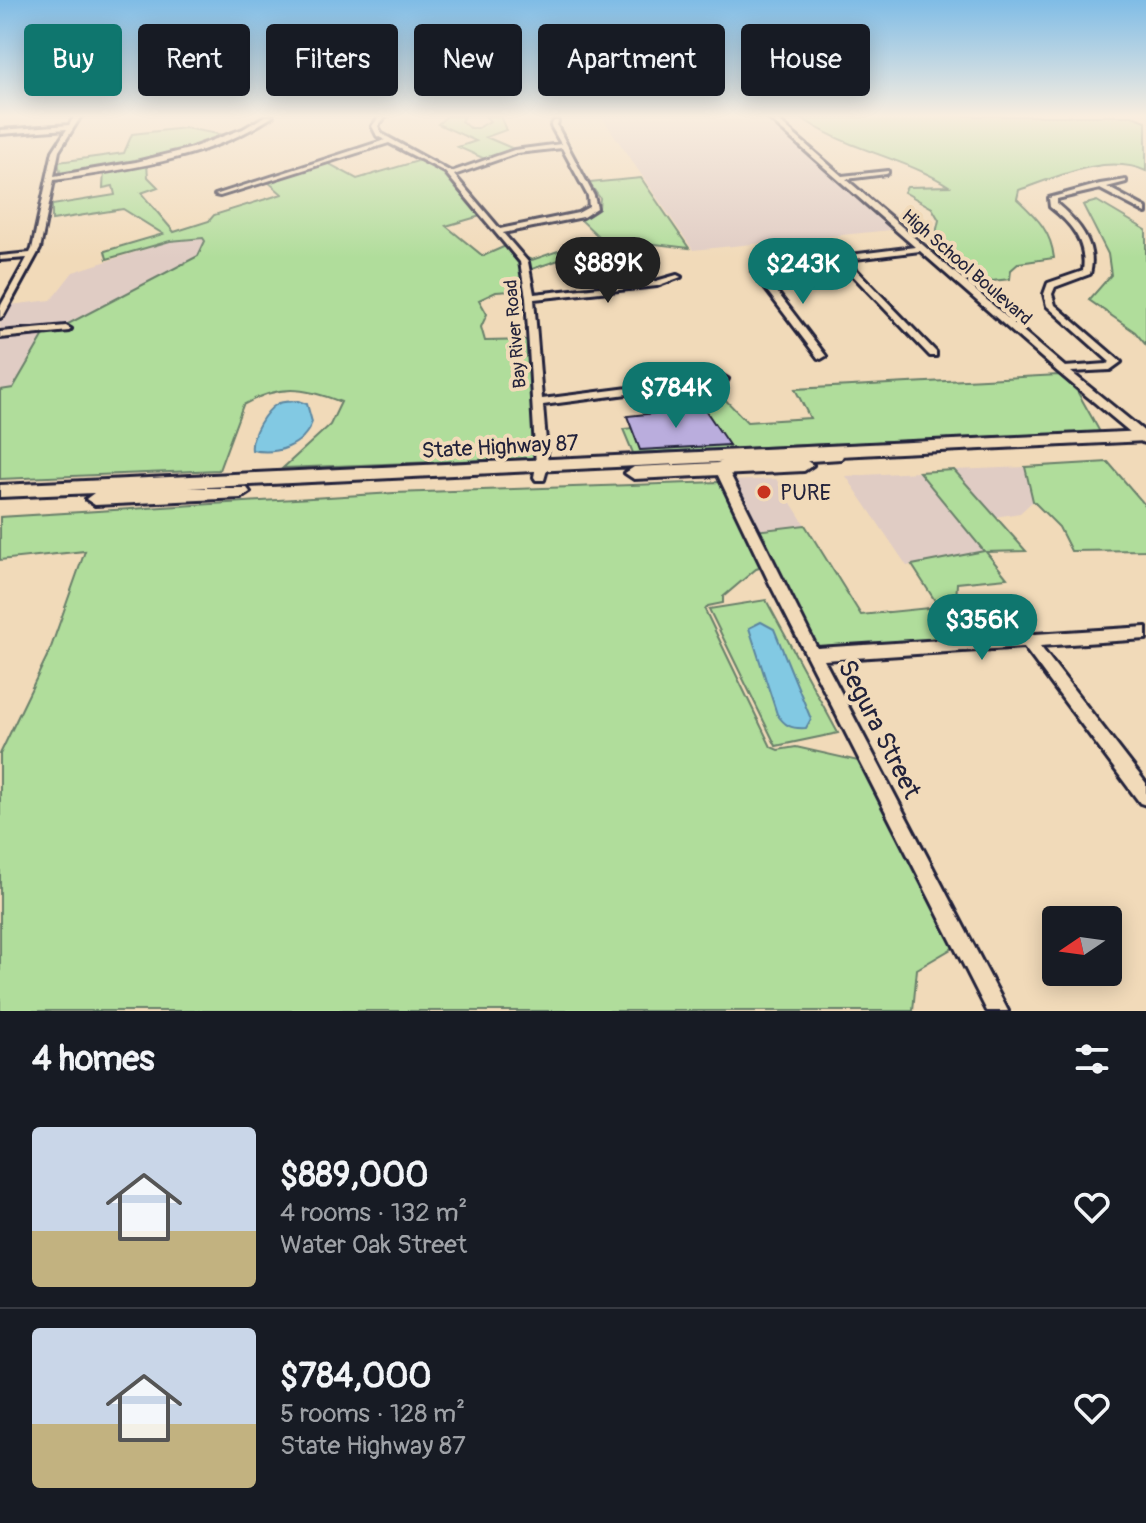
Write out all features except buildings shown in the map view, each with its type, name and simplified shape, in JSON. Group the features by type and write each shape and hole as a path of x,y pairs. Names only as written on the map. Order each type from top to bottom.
{"highway":[{"name":"State Highway 87","path":"0,491 541,472 880,449 1145,440"},
{"path":"0,502 541,472 721,469 1145,440"}],"street":[{"path":"0,315 33,255 54,163"},
{"path":"51,178 142,163"},
{"path":"218,195 319,163"},
{"name":"Bay River Road","path":"431,163 451,174 524,262 530,297 541,472"},
{"path":"451,174 482,163"},
{"path":"501,231 580,215 593,208 591,196 573,163"},
{"name":"High School Boulevard","path":"823,163 1145,440"},
{"path":"840,178 886,172"},
{"path":"1061,370 1110,367 1116,362 1051,306 1048,294 1051,285 1081,276 1088,266 1088,248 1082,233 1053,205 1053,198 1124,181"},
{"path":"1100,186 1146,211"},
{"path":"821,356 755,271 756,268 920,249"},
{"path":"0,258 33,255"},
{"path":"839,257 933,354"},
{"path":"530,297 657,283 677,277"},
{"path":"0,335 66,329"},
{"path":"537,403 723,379"},
{"path":"721,469 731,462 836,456 880,449"},
{"name":"Segura Street","path":"721,469 730,492 998,1011"},
{"path":"815,654 1146,633"},
{"path":"1028,641 1146,797"}],"shaded area":[{"path":"633,163 816,163 891,230 693,250"},
{"path":"203,238 205,241 198,256 65,326 0,334 0,321 10,305 51,300 73,272 170,241"},
{"path":"45,333 13,388 0,390 0,337"},
{"path":"1025,467 1033,501 1020,513 995,517 954,470"},
{"path":"919,472 985,551 907,566 846,476"},
{"path":"776,479 805,525 755,531 730,481"}],"green space":[{"path":"58,163 140,163 61,176"},
{"path":"322,163 328,163 357,179 410,163 427,163 445,172 484,215 446,226 483,256 508,245 521,262 525,290 496,292 479,300 487,314 481,327 485,341 529,340 537,458 283,468 330,425 341,402 315,393 291,390 268,394 243,405 219,470 0,479 0,390 13,388 45,333 69,330 70,327 66,325 198,256 205,241 203,238 170,241 107,259 105,251 163,234 123,209 52,220 52,205 115,195 113,186 103,188 104,171 147,164 148,177 158,187 141,193 174,232 209,221 214,215 282,194 267,181"},
{"path":"902,163 1146,163 1146,171 1131,166 1098,166 1019,190 1017,199 1046,232 1054,258 1019,263 1011,270 1010,279 965,284 925,250 934,242 939,220 932,208 904,192 907,187 949,186"},
{"path":"641,178 689,248 638,242 568,257 529,270 524,257 532,260 599,237 579,218 599,207 600,198 589,183"},
{"path":"1097,201 1146,230 1146,345 1135,332 1089,300 1111,275 1108,254 1083,205"},
{"path":"1059,375 1077,391 1100,432 633,453 623,429 679,423 669,390 712,386 747,422 810,418 795,389"},
{"path":"1108,462 1146,506 1146,550 1071,551 1059,527 1033,501 1025,467"},
{"path":"954,470 1026,551 986,552 1007,578 957,583 954,640 818,649 755,531 805,525 861,615 939,607 912,565 984,551 919,472"},
{"path":"720,482 763,567 756,569 723,597 723,603 708,606 705,610 771,747 778,750 796,747 863,762 956,946 917,969 913,1011 0,1011 0,754 50,650 85,551 0,560 0,517 394,493"},
{"path":"766,600 838,733 776,746 709,609"}],"water":[{"path":"298,401 307,404 312,422 302,438 279,450 252,450 259,424 272,407"},
{"path":"761,622 774,629 811,719 806,728 789,726 777,714 749,628"}],"place":[{"name":"PURE","path":"764,492"}]}
